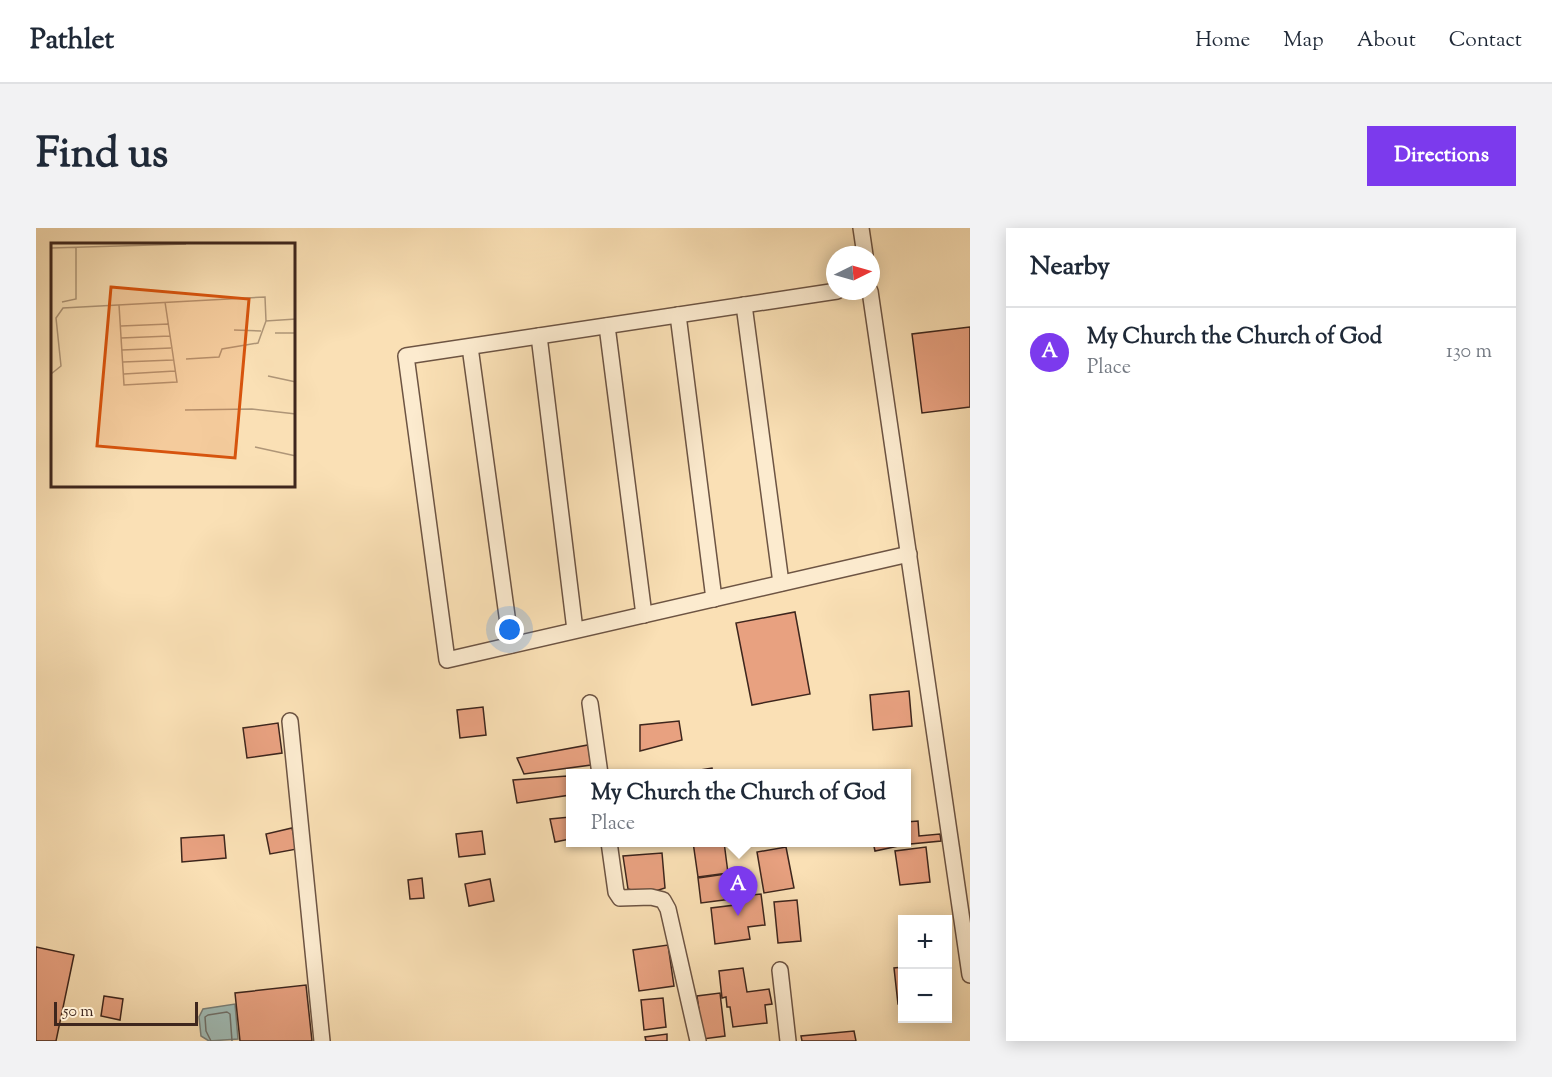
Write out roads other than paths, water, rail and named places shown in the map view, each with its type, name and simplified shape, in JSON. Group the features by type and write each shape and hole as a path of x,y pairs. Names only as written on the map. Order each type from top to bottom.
{"street":[{"path":"861,228 864,246"},
{"path":"826,293 406,356 447,660 909,554"},
{"path":"871,300 970,975"},
{"path":"744,305 781,583"},
{"path":"678,315 714,598"},
{"path":"607,326 644,615"},
{"path":"539,336 575,630"},
{"path":"470,347 511,645"},
{"path":"590,702 599,769"},
{"path":"290,721 322,1041"},
{"path":"610,847 616,892 620,898 651,897 663,900 668,909 698,1041"},
{"path":"780,970 788,1041"}],"water":[{"path":"235,1004 238,1039 209,1041 201,1036 199,1017 203,1009"}],"place":[{"name":"My Church the Church of God","path":"738,916"}]}
